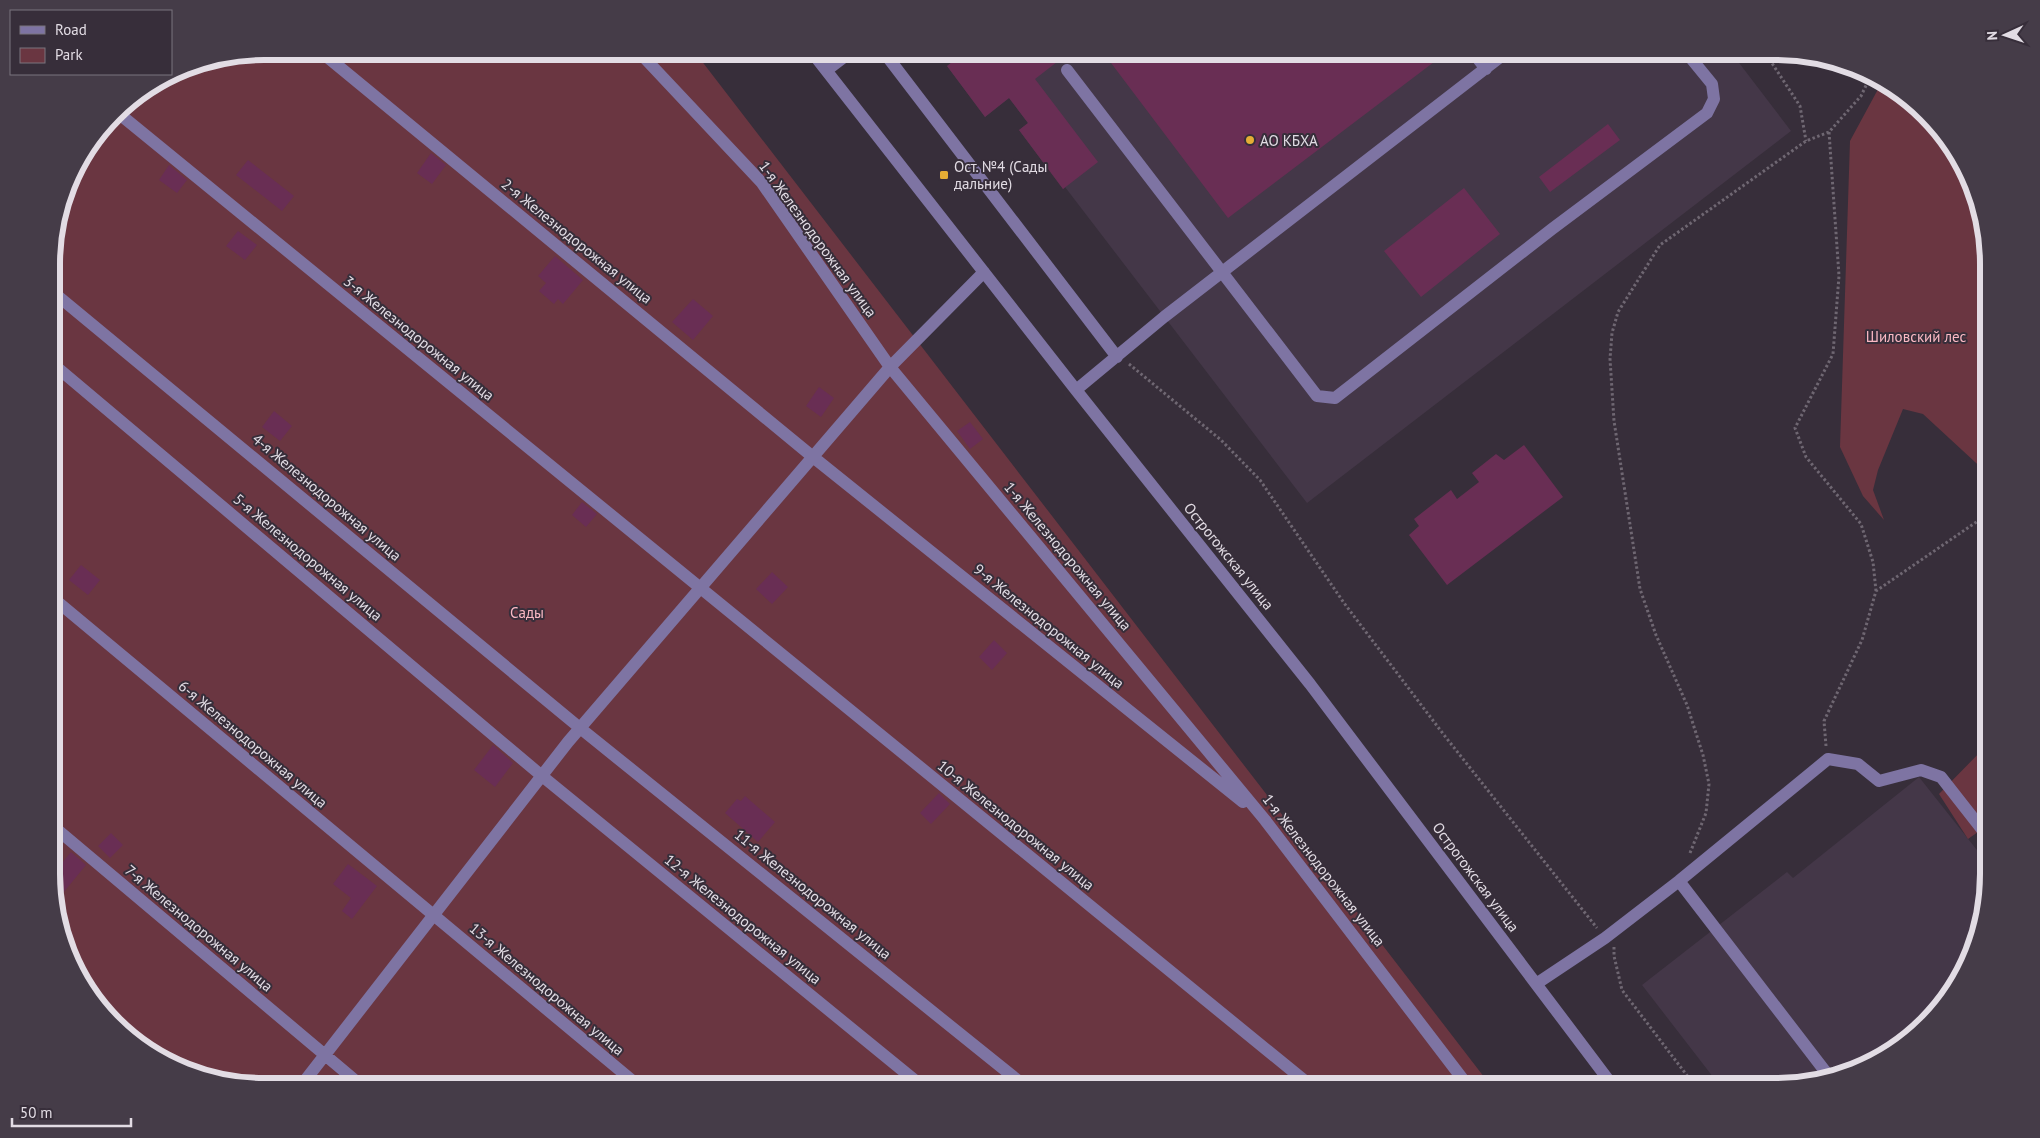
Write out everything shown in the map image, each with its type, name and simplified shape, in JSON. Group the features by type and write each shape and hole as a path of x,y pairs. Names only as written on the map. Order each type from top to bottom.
{"street":[{"name":"2-я Железнодорожная улица","path":"331,60 813,457"},
{"name":"1-я Железнодорожная улица","path":"646,60 762,183 890,367 1265,820 1462,1078"},
{"name":"Острогожская улица","path":"819,60 1076,390 1310,684 1607,1078"},
{"path":"827,70 840,60"},
{"path":"890,60 1117,357"},
{"path":"1479,60 1486,69"},
{"path":"1076,390 1164,317 1497,60"},
{"path":"1067,70 1317,396 1335,398 1552,228 1707,113 1714,99 1712,84 1692,60"},
{"name":"3-я Железнодорожная улица","path":"123,117 700,588"},
{"path":"307,1078 580,728 890,367 984,272"},
{"name":"4-я Железнодорожная улица","path":"60,298 580,728"},
{"name":"5-я Железнодорожная улица","path":"60,370 542,776"},
{"name":"9-я Железнодорожная улица","path":"813,457 1265,820"},
{"name":"10-я Железнодорожная улица","path":"700,588 1301,1078"},
{"name":"6-я Железнодорожная улица","path":"60,604 433,916"},
{"name":"11-я Железнодорожная улица","path":"580,728 1016,1078"},
{"path":"1536,984 1610,935 1828,759 1858,764 1879,781 1921,770 1941,776 1980,827"},
{"name":"12-я Железнодорожная улица","path":"542,776 913,1078"},
{"name":"7-я Железнодорожная улица","path":"60,832 351,1078"},
{"path":"1679,881 1826,1072"},
{"name":"13-я Железнодорожная улица","path":"433,916 629,1078"}],"path":[{"path":"1770,60 1800,106 1806,141"},
{"path":"1689,855 1706,812 1709,784 1703,755 1687,705 1656,635 1640,589 1614,421 1610,359 1612,333 1618,312 1660,245 1806,141 1829,132 1861,96 1868,82"},
{"path":"1828,759 1824,721 1862,640 1876,591 1873,562 1861,524 1806,457 1795,428 1833,354 1839,276 1829,132"},
{"path":"1117,357 1134,366 1221,440 1260,480 1344,603 1444,735 1610,935 1622,990 1689,1078"},
{"path":"1876,591 1980,522"}],"shaded area":[{"path":"955,60 1737,60 1791,131 1307,503 1065,187 1063,189 1019,130 1028,123 1009,98 985,117 947,66"},
{"path":"1919,777 1980,854 1980,888 1973,927 1965,952 1946,988 1911,1027 1878,1051 1854,1063 1829,1071 1790,1078 1714,1078 1642,985 1787,872 1793,878"}],"green space":[{"name":"Сады","path":"250,60 701,60 1485,1078 250,1078 211,1071 186,1063 162,1051 129,1027 94,988 75,952 67,927 60,888 60,250 67,211 75,186 94,150 129,111 162,87 186,75 211,67"},
{"name":"Шиловский лес","path":"1879,88 1911,111 1946,150 1965,186 1973,211 1980,250 1980,467 1923,414 1903,409 1878,470 1873,490 1884,520 1863,496 1840,447 1850,141"},
{"path":"1980,752 1980,831 1968,839 1939,794"}],"building":[{"path":"955,60 1056,60 1057,62 1035,79 1098,162 1063,189 1019,130 1028,123 1009,98 985,117 947,66"},
{"name":"АО КБХА","path":"1109,60 1433,60 1434,62 1228,218"},
{"path":"1608,124 1620,140 1550,192 1539,177"},
{"path":"431,153 446,165 432,184 417,173"},
{"path":"248,160 294,196 282,211 236,175"},
{"path":"169,165 187,180 177,193 159,180"},
{"path":"1464,188 1500,234 1421,297 1384,251"},
{"path":"238,231 257,245 245,260 226,246"},
{"path":"555,256 583,280 563,304 558,299 554,304 539,291 546,283 538,276"},
{"path":"693,299 713,316 693,340 672,322"},
{"path":"819,387 834,398 821,417 806,406"},
{"path":"274,411 292,426 280,441 262,427"},
{"path":"970,422 983,439 970,449 957,431"},
{"path":"1524,445 1563,497 1447,585 1409,535 1419,526 1414,519 1451,490 1457,499 1479,482 1472,473 1496,454 1504,460"},
{"path":"582,502 597,514 586,527 572,515"},
{"path":"81,565 100,580 88,595 69,580"},
{"path":"772,572 788,587 772,604 756,589"},
{"path":"994,640 1007,653 992,670 979,657"},
{"path":"493,745 513,763 495,787 474,770"},
{"path":"939,793 950,804 931,824 920,813"},
{"path":"745,796 775,822 758,842 725,813 737,799 741,801"},
{"path":"111,833 123,845 110,858 98,846"},
{"path":"71,852 86,865 63,893 60,888 60,865"},
{"path":"348,864 377,886 352,919 342,911 351,898 333,884"}],"place":[{"name":"АО КБХА","path":"1250,140"},
{"name":"Ост. №4 (Сады дальние)","path":"944,175"}]}
